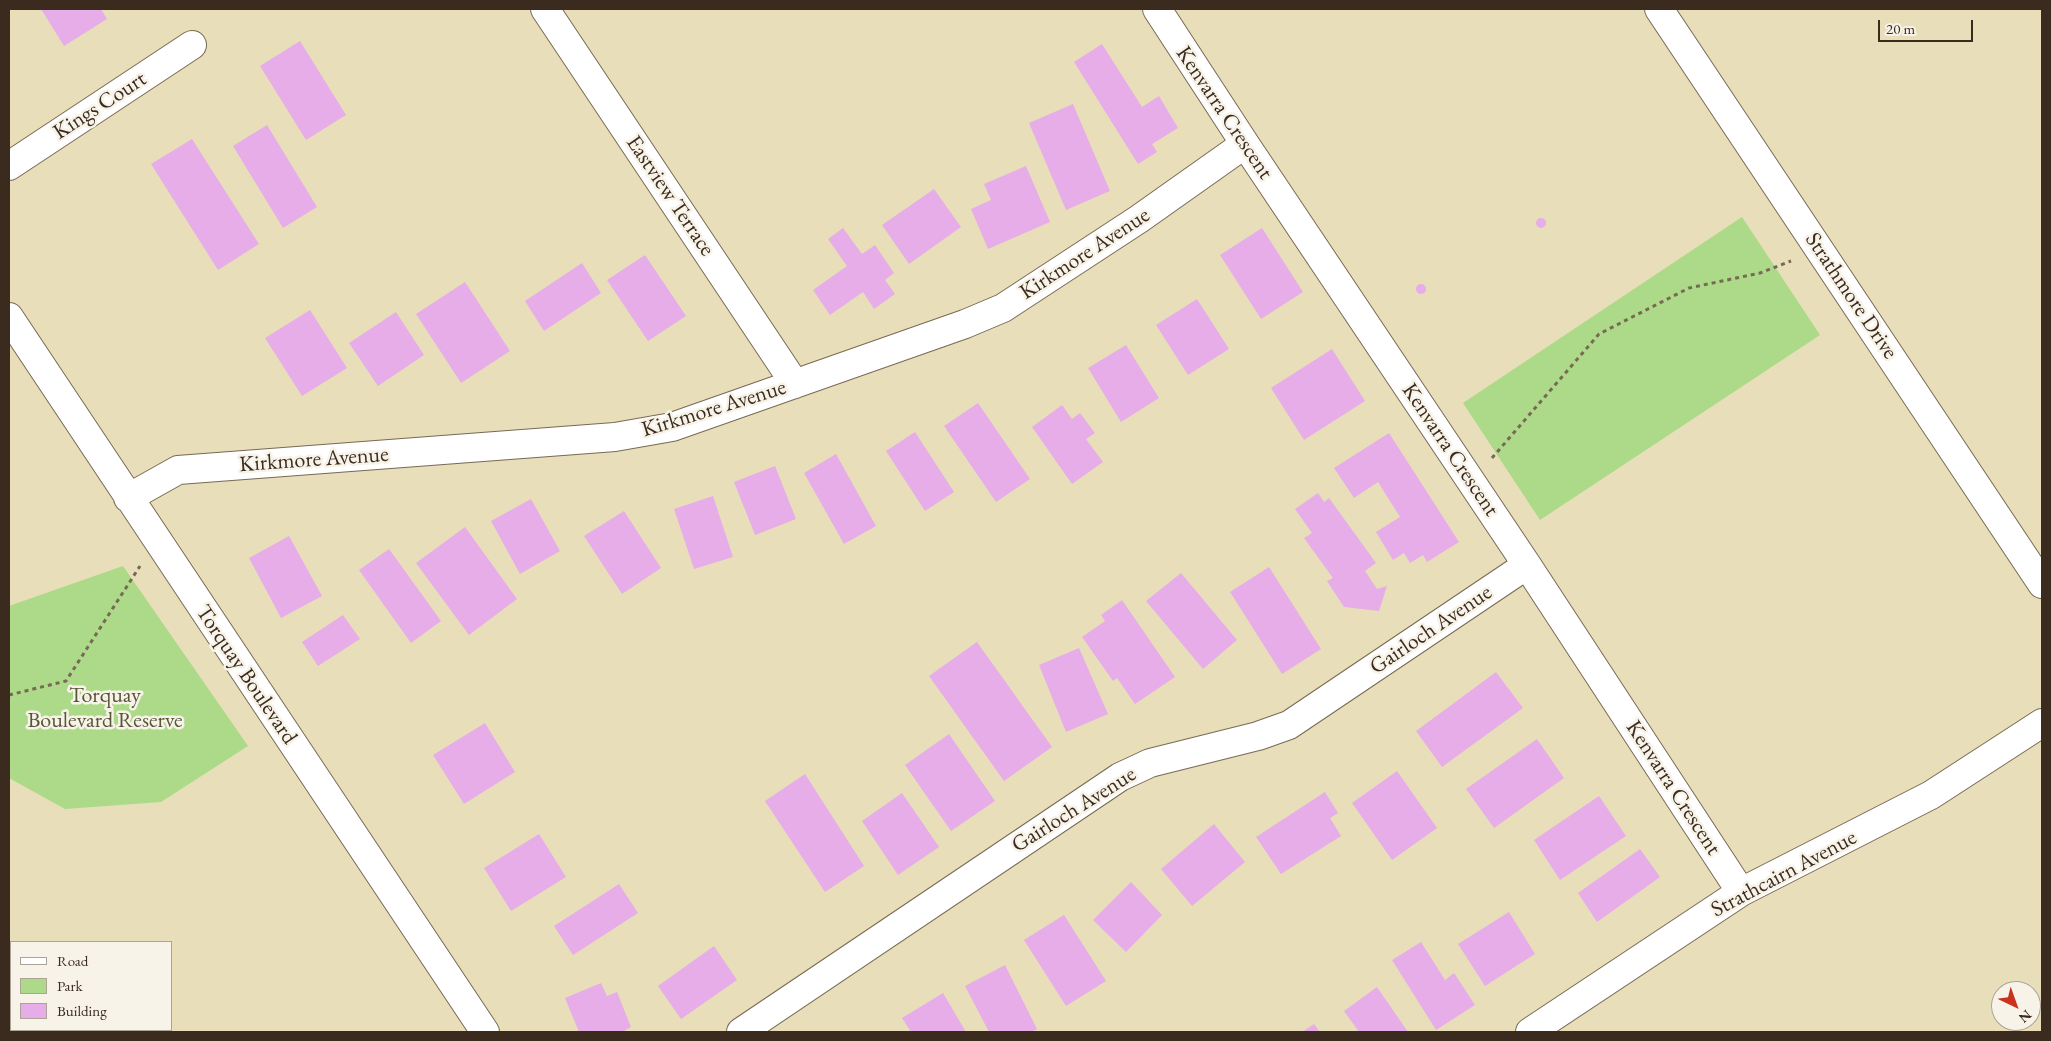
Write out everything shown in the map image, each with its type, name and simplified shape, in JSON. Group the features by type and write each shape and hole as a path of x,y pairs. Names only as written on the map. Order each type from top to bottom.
{"street":[{"name":"Eastview Terrace","path":"545,9 795,384"},
{"name":"Kenvarra Crescent","path":"1157,9 1245,144 1527,565 1741,892"},
{"name":"Strathmore Drive","path":"1659,9 2042,584"},
{"name":"Kings Court","path":"9,166 192,45"},
{"name":"Kirkmore Avenue","path":"128,498 178,470 616,437 672,426 965,324 1003,308 1140,219 1245,144"},
{"name":"Torquay Boulevard","path":"9,317 485,1032"},
{"name":"Gairloch Avenue","path":"740,1032 1120,777 1150,763 1258,736 1289,725 1527,565"},
{"name":"Strathcairn Avenue","path":"1530,1032 1741,892 1932,795 2042,723"}],"path":[{"path":"1471,482 1599,334 1689,288 1760,273 1820,250"},
{"path":"9,695 66,681 156,540"}],"green space":[{"path":"1742,217 1820,335 1540,520 1463,403"},
{"name":"Torquay Boulevard Reserve","path":"123,566 248,746 161,802 65,809 9,778 9,606"}],"building":[{"path":"41,9 101,9 107,19 64,46"},
{"path":"300,41 346,115 306,140 260,66"},
{"path":"1102,44 1142,107 1159,96 1178,128 1152,144 1157,152 1138,164 1074,62"},
{"path":"1073,104 1110,191 1066,210 1029,123"},
{"path":"267,125 317,207 283,228 233,146"},
{"path":"192,139 259,244 218,270 151,164"},
{"path":"1026,166 1050,222 988,249 971,209 991,200 984,184"},
{"path":"934,189 961,227 909,264 882,225"},
{"path":"1539,218 1543,218 1546,223 1543,228 1539,228 1536,225 1536,221"},
{"path":"843,228 862,254 875,245 894,273 885,280 895,294 874,309 863,292 830,315 813,290 847,266 828,239"},
{"path":"1262,228 1303,292 1261,319 1220,255"},
{"path":"645,255 686,316 648,341 607,280"},
{"path":"582,263 601,293 544,331 525,301"},
{"path":"465,282 510,351 461,383 416,314"},
{"path":"1421,284 1426,289 1421,294 1416,289"},
{"path":"1197,299 1229,349 1188,375 1156,325"},
{"path":"310,310 347,368 302,396 265,338"},
{"path":"396,312 424,355 378,386 349,343"},
{"path":"1126,345 1159,398 1121,422 1088,368"},
{"path":"1332,349 1365,401 1304,440 1271,388"},
{"path":"978,403 1030,479 996,502 944,426"},
{"path":"1062,405 1072,419 1080,413 1095,433 1086,439 1103,462 1072,484 1032,427"},
{"path":"915,432 954,492 925,511 886,451"},
{"path":"1389,433 1459,542 1427,562 1423,555 1410,563 1404,553 1393,560 1376,532 1400,517 1378,482 1354,498 1334,468"},
{"path":"836,454 876,526 844,544 804,473"},
{"path":"775,466 796,519 755,535 734,482"},
{"path":"1318,493 1324,502 1329,498 1376,563 1365,571 1377,589 1387,586 1379,611 1344,607 1327,581 1333,578 1304,538 1312,533 1295,509"},
{"path":"713,496 733,557 694,569 674,509"},
{"path":"531,499 560,551 520,574 491,521"},
{"path":"624,511 661,568 622,594 584,536"},
{"path":"465,527 517,599 469,635 416,563"},
{"path":"289,536 322,596 281,618 249,558"},
{"path":"389,549 441,621 411,643 359,570"},
{"path":"1269,567 1321,649 1282,674 1230,592"},
{"path":"1181,573 1237,640 1203,669 1146,601"},
{"path":"1122,600 1175,677 1135,704 1117,678 1113,681 1082,637 1105,621 1101,615"},
{"path":"343,615 360,639 318,666 302,642"},
{"path":"977,642 1052,747 1004,781 929,676"},
{"path":"1079,648 1108,714 1066,732 1039,665"},
{"path":"1496,672 1523,708 1442,767 1416,731"},
{"path":"485,723 515,772 464,804 433,755"},
{"path":"949,734 995,801 951,831 905,765"},
{"path":"1537,739 1564,778 1494,828 1466,789"},
{"path":"1397,771 1437,828 1392,860 1352,803"},
{"path":"805,774 864,866 825,892 765,801"},
{"path":"1325,792 1338,813 1330,818 1341,836 1281,874 1256,837"},
{"path":"902,793 939,847 898,875 862,821"},
{"path":"1599,796 1626,836 1560,880 1534,840"},
{"path":"1214,824 1245,862 1192,906 1161,869"},
{"path":"539,834 566,877 511,911 484,868"},
{"path":"1640,849 1660,877 1597,922 1578,893"},
{"path":"1131,882 1162,915 1126,952 1093,920"},
{"path":"619,884 638,913 573,955 554,926"},
{"path":"1509,912 1535,954 1485,986 1458,944"},
{"path":"1064,915 1106,981 1066,1006 1024,940"},
{"path":"1421,942 1445,980 1454,973 1475,1005 1436,1030 1392,960"},
{"path":"714,946 737,980 681,1019 658,986"},
{"path":"1005,965 1037,1029 1031,1032 989,1032 965,986"},
{"path":"601,983 607,996 617,992 631,1027 622,1032 579,1032 565,998"},
{"path":"1377,987 1408,1032 1359,1032 1344,1011"},
{"path":"943,993 966,1032 911,1032 902,1018"},
{"path":"1314,1024 1320,1032 1302,1032"}]}
